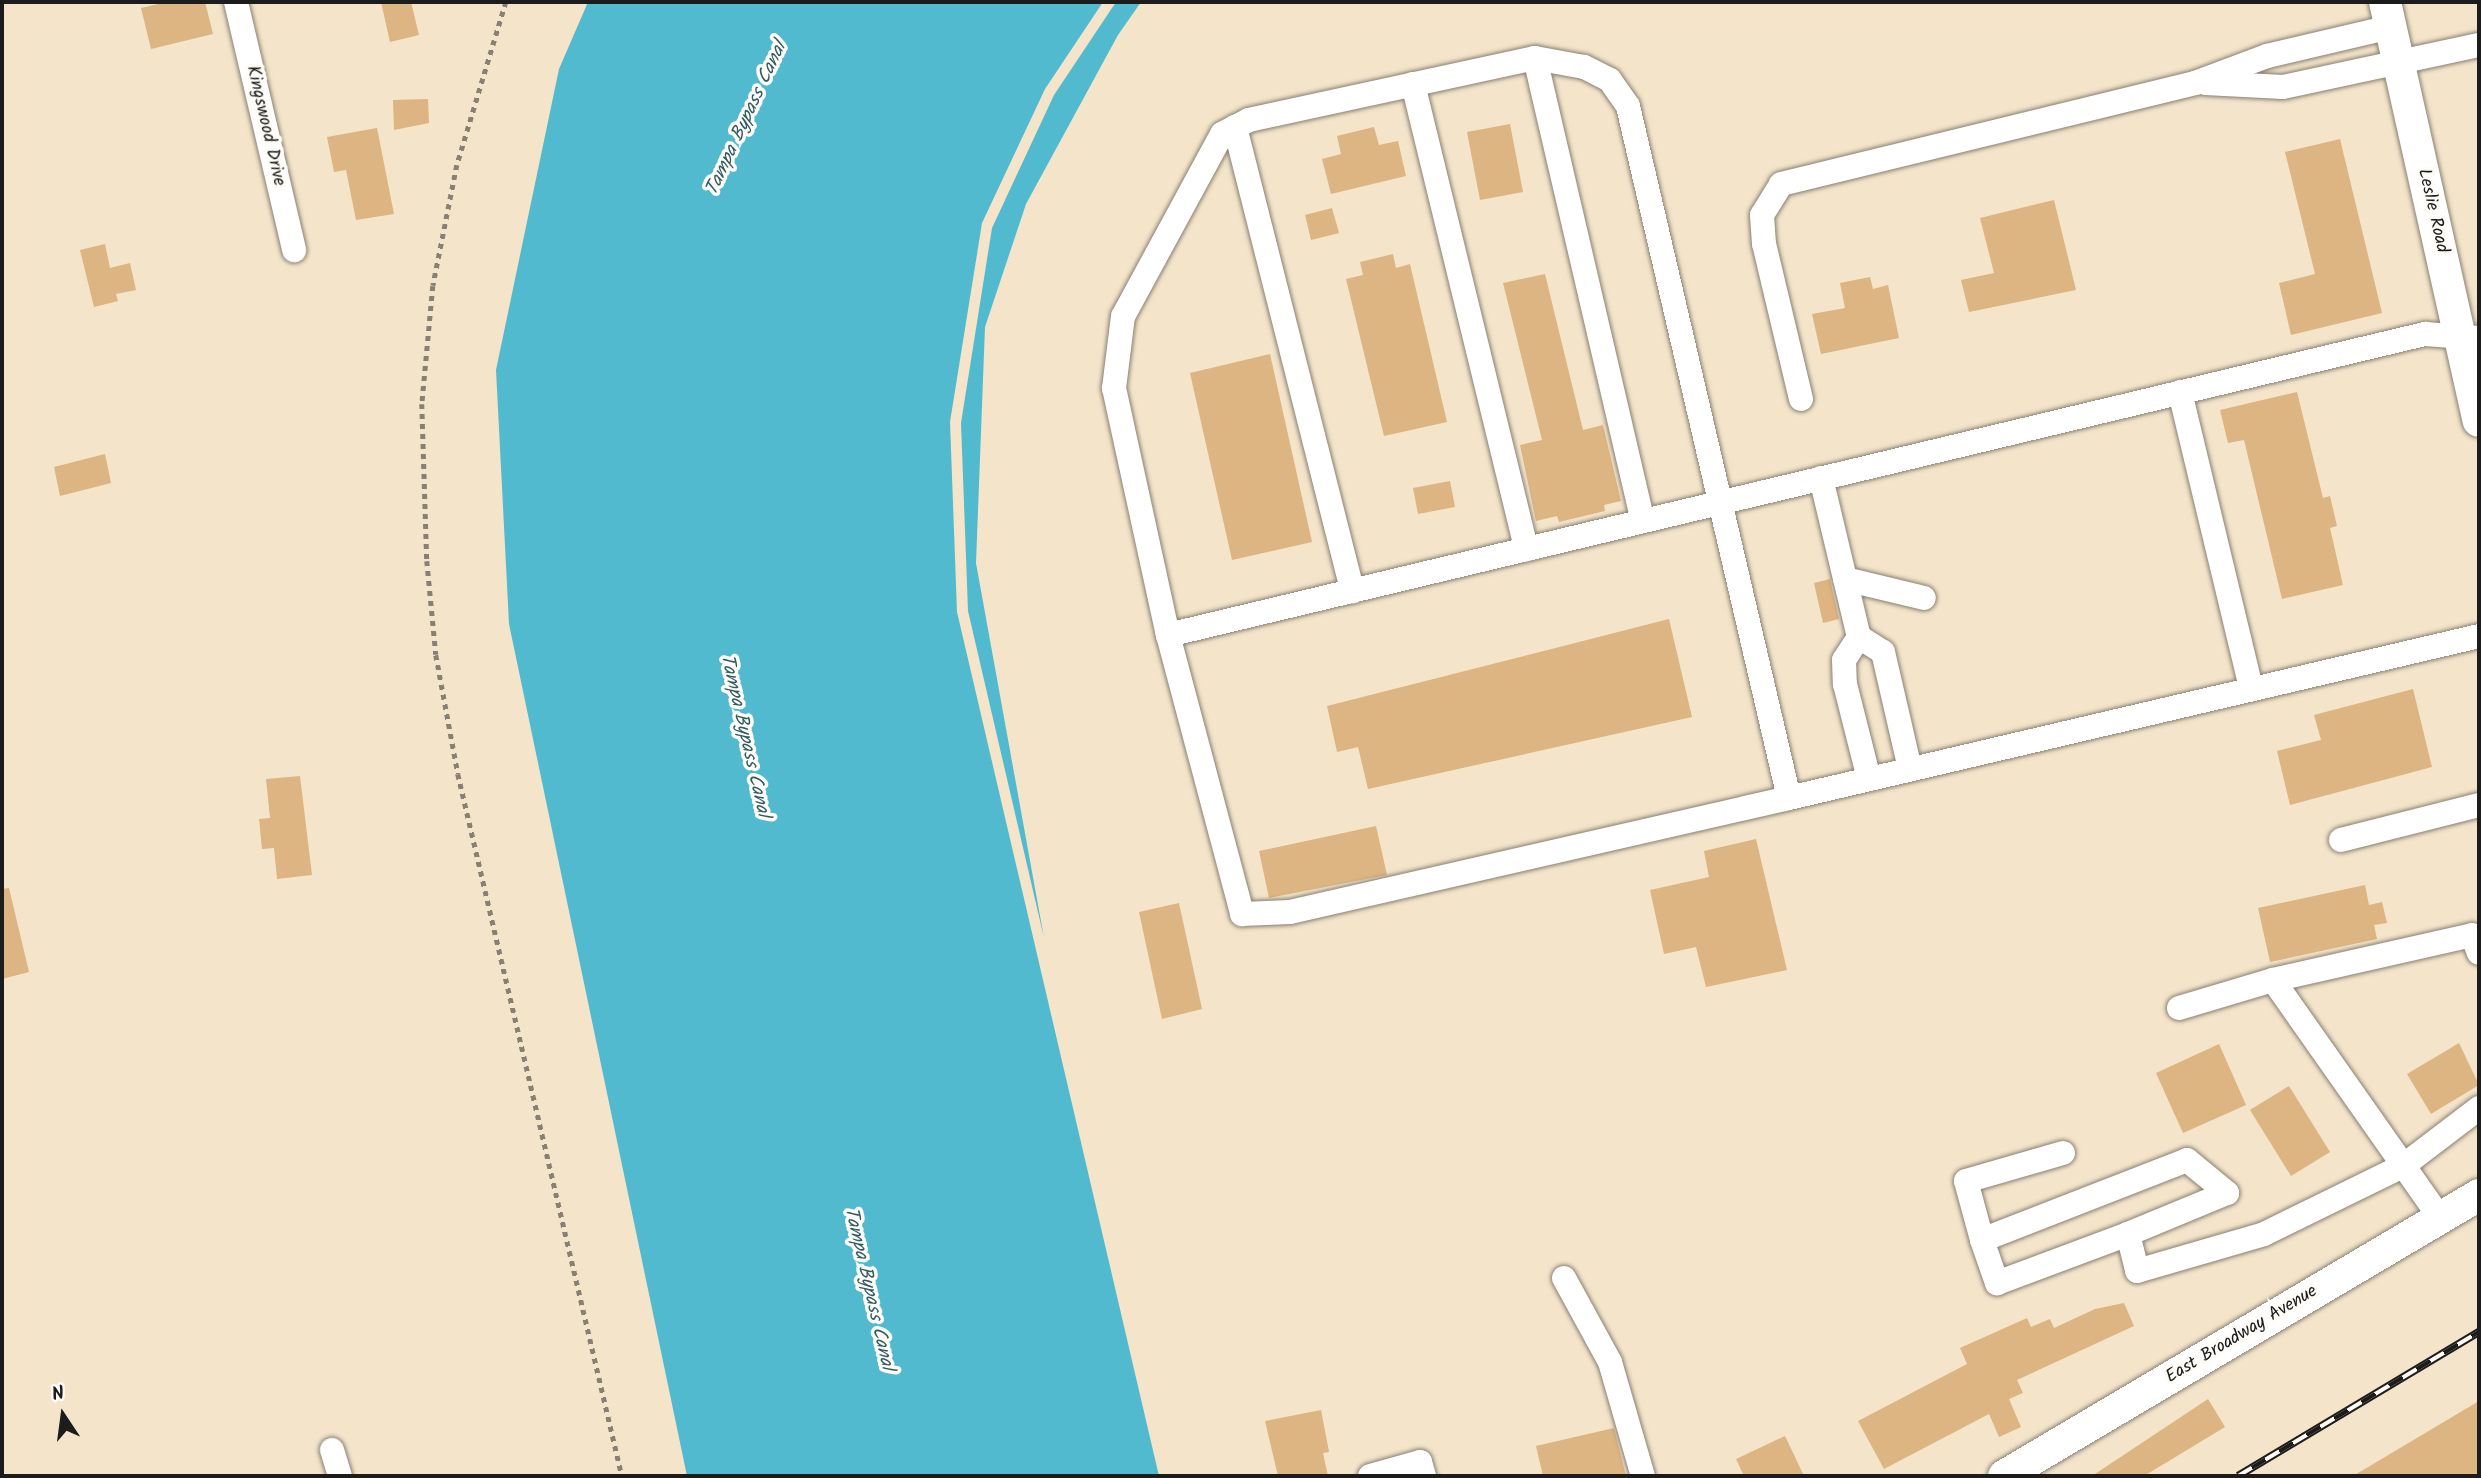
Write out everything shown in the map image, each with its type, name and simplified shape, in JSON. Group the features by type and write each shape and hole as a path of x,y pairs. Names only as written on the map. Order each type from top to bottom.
{"main road":[{"name":"Leslie Road","path":"2388,15 2470,338 2479,421"},
{"name":"East Broadway Avenue","path":"2004,1476 2479,1195"}],"street":[{"name":"Kingswood Drive","path":"236,2 294,250"},
{"path":"1801,399 1764,244 1762,215 1781,184 2195,83 2388,15"},
{"path":"2195,83 2283,87 2479,45"},
{"path":"1535,58 1643,521"},
{"path":"1789,799 1628,106 1610,80 1584,67 1535,58 1250,120 1222,134 1123,316 1114,388 1168,635 1242,914 1290,912 1789,799 2479,636"},
{"path":"1413,84 1526,549"},
{"path":"1235,127 1352,591"},
{"path":"1168,635 2425,334 2470,338"},
{"path":"2180,392 2251,688"},
{"path":"1821,478 1859,637 1883,652 1910,769"},
{"path":"1845,579 1924,598"},
{"path":"1859,637 1844,660 1845,684 1869,779"},
{"path":"2341,840 2479,805"},
{"path":"2179,1008 2273,981 2472,934 2479,953"},
{"path":"2273,981 2440,1218"},
{"path":"2128,1234 2137,1271 2264,1234 2403,1166 2479,1108"},
{"path":"1982,1240 2187,1160 2227,1193 2128,1234 1997,1283 1982,1240 1966,1181 2063,1153"},
{"path":"1564,1278 1610,1362 1643,1476"},
{"path":"332,1450 340,1476"},
{"path":"1370,1476 1420,1462 1424,1476"}],"path":[{"path":"506,2 457,165 433,286 422,404 428,561 436,655 458,774 622,1476"}],"water":[{"name":"Tampa Bypass Canal","path":"588,2 1103,2 1045,89 982,223 950,422 957,612 1159,1476 687,1476 509,624 496,370 559,69"},
{"path":"1116,2 1141,2 1118,35 1026,204 985,327 976,563 1044,938 968,611 961,423 992,228 1054,95"}],"building":[{"path":"167,2 205,2 213,34 151,49 141,8"},
{"path":"381,2 411,2 419,35 390,42"},
{"path":"428,99 429,123 394,130 393,100"},
{"path":"1510,124 1523,192 1480,200 1467,132"},
{"path":"1374,127 1379,145 1398,141 1406,176 1331,194 1322,159 1341,154 1337,136"},
{"path":"377,128 394,214 356,220 346,170 334,172 327,137"},
{"path":"2340,139 2382,313 2291,335 2279,283 2315,274 2285,152"},
{"path":"2054,200 2076,290 1969,312 1961,280 1994,273 1980,218"},
{"path":"1332,208 1339,233 1311,240 1305,215"},
{"path":"105,244 110,268 130,263 136,290 116,294 118,301 94,307 80,250"},
{"path":"1393,254 1396,268 1410,264 1447,422 1384,436 1346,279 1363,275 1360,262"},
{"path":"1545,274 1583,430 1603,425 1621,501 1604,505 1605,511 1559,522 1557,516 1536,521 1520,445 1542,440 1503,283"},
{"path":"1870,277 1873,289 1888,285 1899,338 1821,354 1812,314 1845,308 1840,283"},
{"path":"1270,354 1312,542 1232,560 1190,373"},
{"path":"2297,392 2323,498 2330,496 2337,526 2330,528 2343,585 2282,599 2244,440 2228,443 2220,410"},
{"path":"105,454 111,483 60,496 54,467"},
{"path":"1450,481 1455,507 1418,514 1413,488"},
{"path":"1830,579 1839,619 1823,623 1814,583"},
{"path":"1669,619 1692,717 1368,789 1358,747 1337,752 1327,706"},
{"path":"2413,689 2432,767 2290,805 2277,751 2321,740 2314,715"},
{"path":"300,776 312,875 277,879 274,848 262,849 259,819 270,818 266,779"},
{"path":"1376,826 1387,875 1269,898 1259,851"},
{"path":"1756,839 1787,970 1706,987 1696,947 1664,954 1650,890 1709,877 1704,851"},
{"path":"2365,885 2369,905 2382,902 2387,923 2374,925 2377,939 2270,962 2258,908"},
{"path":"9,888 29,972 2,979 2,889"},
{"path":"1179,903 1202,1009 1162,1019 1139,912"},
{"path":"2459,1043 2479,1085 2431,1114 2407,1074"},
{"path":"2219,1044 2246,1105 2183,1133 2156,1073"},
{"path":"2289,1086 2330,1152 2291,1176 2250,1110"},
{"path":"2124,1303 2134,1326 2017,1380 2023,1393 2009,1399 2021,1427 1999,1437 1989,1414 1884,1469 1858,1421 1967,1364 1960,1348 2027,1318 2031,1327 2050,1319 2054,1328 2095,1309"},
{"path":"2208,1399 2225,1427 2144,1476 2092,1476"},
{"path":"2479,1401 2479,1476 2353,1476"},
{"path":"1321,1410 1329,1452 1323,1453 1328,1476 1278,1476 1265,1421"},
{"path":"1614,1428 1626,1476 1543,1476 1536,1446"},
{"path":"1785,1436 1804,1476 1744,1476 1736,1459"}],"railway":[{"path":"2238,1476 2479,1332"}]}
